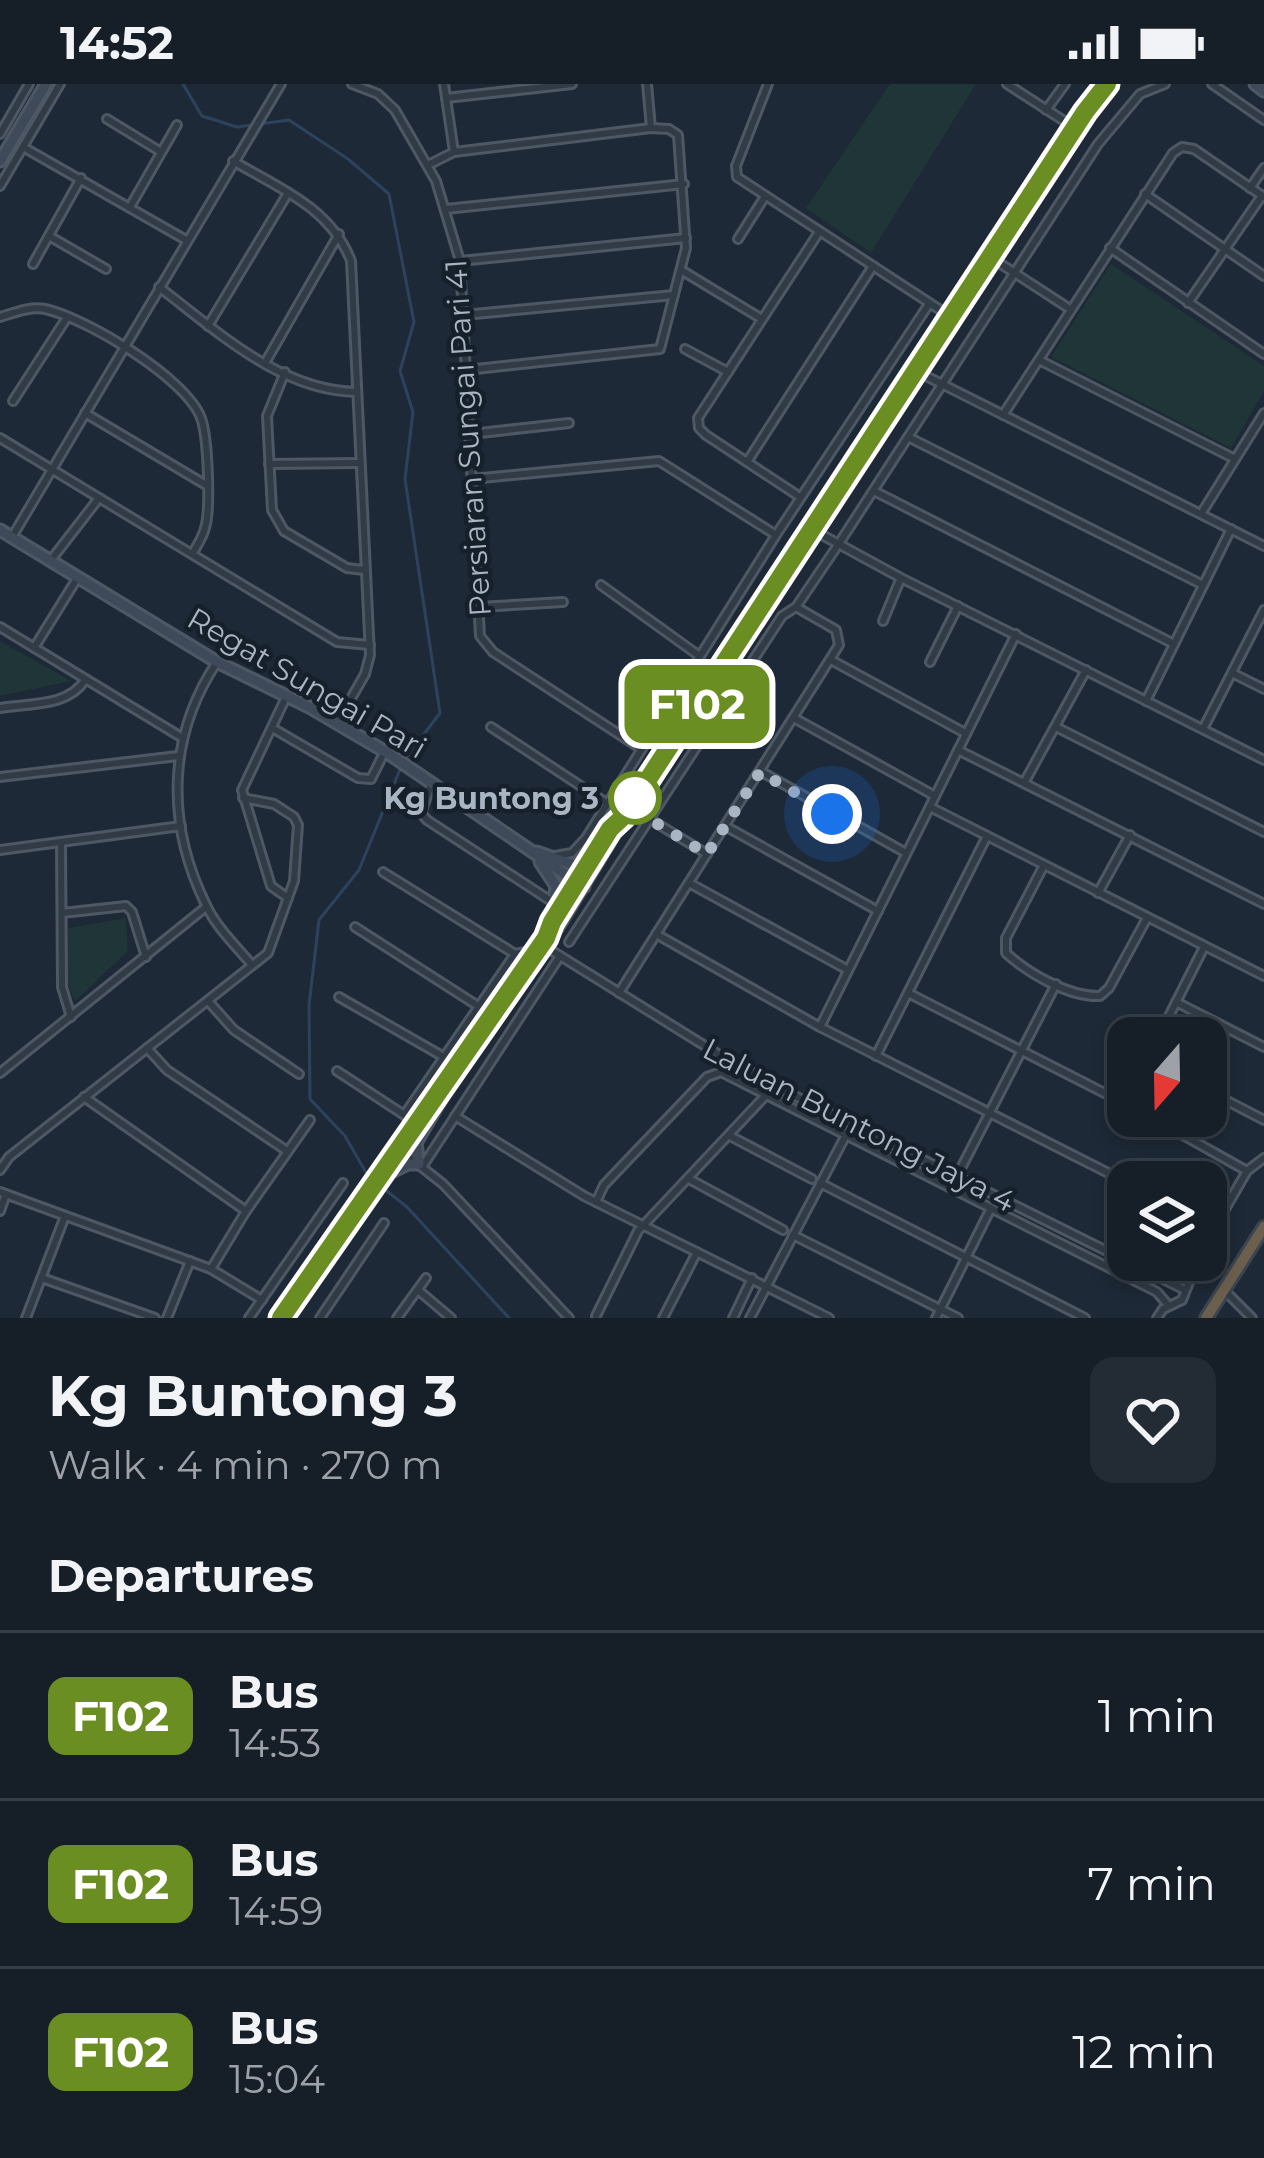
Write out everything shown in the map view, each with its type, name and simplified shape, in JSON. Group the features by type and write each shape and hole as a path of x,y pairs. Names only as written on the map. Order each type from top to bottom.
{"highway":[{"path":"1206,1318 1264,1227"}],"main road":[{"path":"0,161 46,84"},
{"path":"580,885 1107,84"},
{"path":"1255,84 1264,92"},
{"name":"Regat Sungai Pari","path":"0,530 217,662 287,695 387,753 580,885"},
{"path":"543,940 558,927 598,848 627,811"},
{"path":"532,851 569,864 581,863 598,848"},
{"path":"280,1318 543,940 556,904 556,886 532,851"},
{"path":"380,1177 401,1166 420,1165 416,1143 450,1076"}],"street":[{"path":"0,134 4,118 29,84"},
{"path":"0,186 61,84"},
{"path":"12,537 281,84"},
{"path":"352,84 378,94 384,84"},
{"path":"444,84 454,152"},
{"path":"446,98 572,84"},
{"path":"647,84 651,128"},
{"path":"768,84 736,166 737,177 951,317"},
{"path":"1007,84 1075,128"},
{"path":"1046,110 1065,84"},
{"path":"569,942 782,616 796,607 874,491 1115,119 1140,94 1165,84"},
{"path":"1212,84 1264,120"},
{"name":"Persiaran Sungai Pari 41","path":"378,94 395,110 428,165 460,261 478,607 485,646 640,748"},
{"path":"107,119 160,152"},
{"path":"130,207 177,125"},
{"path":"428,165 454,152 651,128 678,135 686,238 660,349 466,370"},
{"path":"23,147 186,240"},
{"path":"1003,415 1172,153 1182,147 1194,149 1263,197 1188,303"},
{"path":"233,160 310,206 339,234 351,261 370,645 365,674 337,723"},
{"path":"1250,188 1264,168"},
{"path":"33,264 81,178"},
{"path":"446,209 684,184"},
{"path":"208,326 288,193"},
{"path":"1145,194 1264,277"},
{"path":"738,238 764,198"},
{"path":"800,497 706,435 698,418 819,232"},
{"path":"265,363 339,234"},
{"path":"49,236 106,269"},
{"path":"460,261 686,238"},
{"path":"1110,248 1264,353"},
{"path":"990,257 1070,309"},
{"path":"747,462 873,266"},
{"path":"681,270 762,319"},
{"path":"159,286 265,363 332,390 357,392"},
{"path":"464,315 674,295"},
{"path":"552,856 576,851 800,497 929,304"},
{"path":"0,317 38,308 124,346 153,363 196,410 203,428 206,528 193,553"},
{"path":"13,401 66,319"},
{"path":"685,349 728,372"},
{"path":"1040,360 1235,459"},
{"path":"916,371 1263,543"},
{"path":"285,372 267,416 272,510 284,531 346,568 364,570"},
{"path":"85,413 206,485"},
{"path":"1201,514 1264,413"},
{"path":"470,434 569,423"},
{"path":"908,437 1203,585"},
{"path":"0,438 337,642 370,645"},
{"path":"472,479 659,461 776,535"},
{"path":"269,464 360,463"},
{"path":"874,491 1174,644"},
{"path":"51,560 99,497"},
{"path":"811,529 1264,760"},
{"path":"1146,701 1231,529"},
{"path":"34,648 78,577"},
{"path":"883,620 901,578"},
{"path":"602,585 698,656"},
{"path":"478,607 563,602"},
{"path":"930,662 958,606"},
{"path":"619,993 838,645 836,630 796,607"},
{"path":"1203,729 1263,613"},
{"path":"0,627 181,737"},
{"path":"820,1027 1016,634"},
{"path":"830,660 966,734"},
{"path":"217,662 181,737 181,826 206,907 253,967"},
{"path":"1024,783 1086,670"},
{"path":"1232,673 1264,688"},
{"path":"0,708 66,698 85,680"},
{"path":"287,695 274,729 249,770 243,794 267,878 275,891 289,898"},
{"path":"794,718 935,796"},
{"path":"491,727 608,804"},
{"path":"1056,727 1264,832"},
{"path":"274,729 358,778 371,779 387,753"},
{"path":"958,750 1264,904"},
{"path":"0,777 178,756"},
{"path":"760,772 906,853"},
{"path":"432,782 421,806 427,820 556,904"},
{"path":"0,1170 9,1156 268,953 297,865 298,825 274,804 243,794"},
{"path":"930,807 1264,976"},
{"path":"627,811 707,854"},
{"path":"0,850 181,826"},
{"path":"725,826 878,911"},
{"path":"1098,893 1130,835"},
{"path":"876,1056 987,836"},
{"path":"61,842 62,988 71,1017"},
{"path":"1044,865 1006,938 1006,953 1056,984 1086,997 1100,996 1147,918"},
{"path":"383,872 514,954"},
{"path":"689,883 848,970"},
{"path":"62,913 126,907 146,957"},
{"path":"0,1058 3,1070 206,907"},
{"path":"355,927 478,1006"},
{"path":"656,934 820,1027 1107,1173"},
{"path":"405,1114 514,954 543,940"},
{"name":"Laluan Buntong Jaya 4","path":"543,940 619,993 785,1091 1185,1290"},
{"path":"1168,1017 1204,946"},
{"path":"420,1165 560,956"},
{"path":"957,1176 1056,984"},
{"path":"908,993 1107,1093"},
{"path":"339,998 444,1057"},
{"path":"208,1001 234,1030 299,1074"},
{"path":"1176,1002 1264,1048"},
{"path":"147,1048 167,1070 287,1151"},
{"path":"338,1071 418,1124"},
{"path":"596,1202 604,1185 707,1077 721,1072 1157,1292 1168,1305"},
{"path":"596,1316 633,1240 769,1093"},
{"path":"84,1096 246,1211"},
{"path":"1227,1101 1264,1120"},
{"path":"455,1116 596,1202 829,1318"},
{"path":"211,1269 310,1120"},
{"path":"750,1318 816,1181 847,1133"},
{"path":"730,1136 1085,1318"},
{"path":"1186,1137 1247,1171"},
{"path":"400,1150 569,1318"},
{"path":"1227,1199 1247,1171 1264,1158"},
{"path":"689,1179 784,1229"},
{"path":"249,1318 343,1183"},
{"path":"0,1211 3,1193 211,1269 262,1300"},
{"path":"936,1318 992,1208"},
{"path":"26,1318 65,1216"},
{"path":"320,1318 384,1223"},
{"path":"793,1235 958,1318"},
{"path":"663,1318 697,1251"},
{"path":"167,1318 190,1261"},
{"path":"42,1278 155,1318"},
{"path":"398,1318 425,1278"},
{"path":"734,1318 752,1278"},
{"path":"1156,1318 1168,1305 1182,1300 1189,1281"},
{"path":"418,1290 452,1318"},
{"path":"1224,1290 1252,1318"}],"green space":[{"path":"890,84 976,84 871,253 806,208"},
{"path":"1111,264 1264,366 1264,391 1231,448 1051,357"},
{"path":"0,641 71,681 0,696"},
{"path":"126,918 128,951 75,1001 67,983 68,928"}],"waterway":[{"path":"183,84 202,116 237,127 289,120 348,159 389,194 414,322 400,371 413,412 405,479 440,713 405,759"},
{"path":"401,767 359,870 319,920 309,1005 310,1099 345,1136 368,1176 407,1207 509,1318"}],"bus line":[{"name":"F102","path":"281,1318 546,938 610,829 624,816 1107,84"}],"place":[{"name":"Kg Buntong 3","path":"635,798"}],"route":[{"path":"635,798 630,807 707,854 760,772 832,814"}]}
